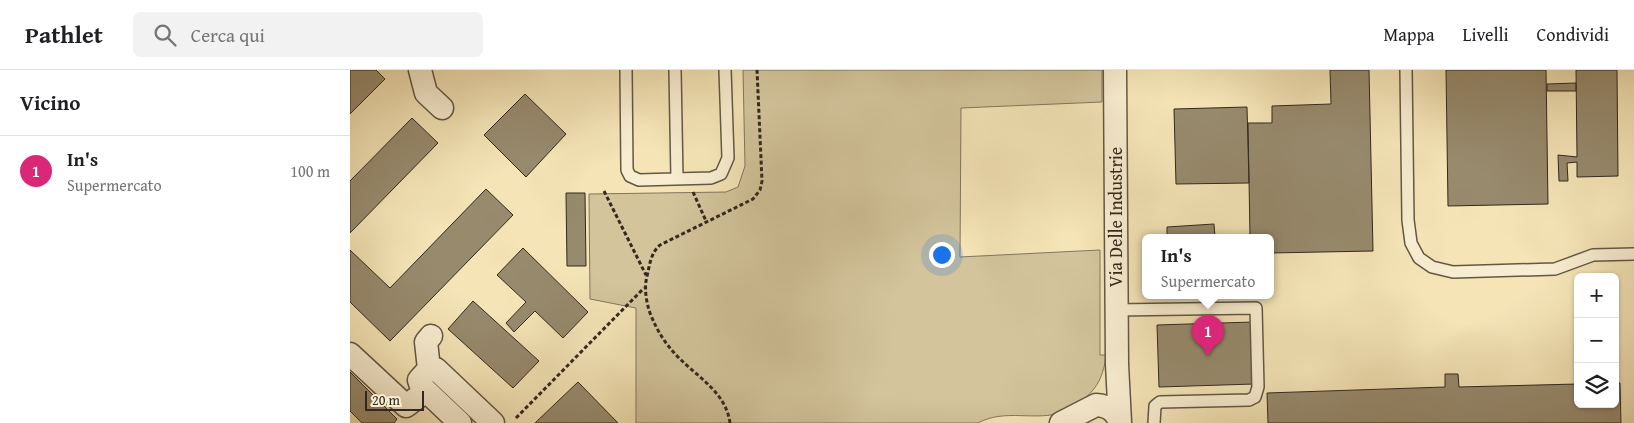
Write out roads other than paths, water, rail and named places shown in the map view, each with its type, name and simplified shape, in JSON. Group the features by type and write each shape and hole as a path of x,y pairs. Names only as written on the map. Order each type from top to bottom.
{"street":[{"path":"420,70 429,101 432,70"},
{"name":"Via Delle Industrie","path":"1115,70 1116,310 1120,423"},
{"path":"431,336 426,342 428,380 460,423"},
{"path":"350,354 403,415 436,369 493,423"},
{"name":"Via Delle Industrie","path":"1083,414 1109,384 1117,364"},
{"name":"Via Delle Industrie","path":"1061,423 1083,414 1096,405 1111,409 1120,423"}],"lane":[{"path":"626,70 627,167 630,176 639,180 717,177 724,170 728,158 725,70"},
{"path":"675,70 677,179"},
{"path":"1406,70 1408,220 1411,243 1419,258 1432,267 1453,272 1555,269 1593,254 1634,254"},
{"path":"1116,310 1256,308 1258,387 1255,397 1249,400 1160,402 1155,406 1154,423"}],"place":[{"name":"In's","path":"1208,356"}]}
